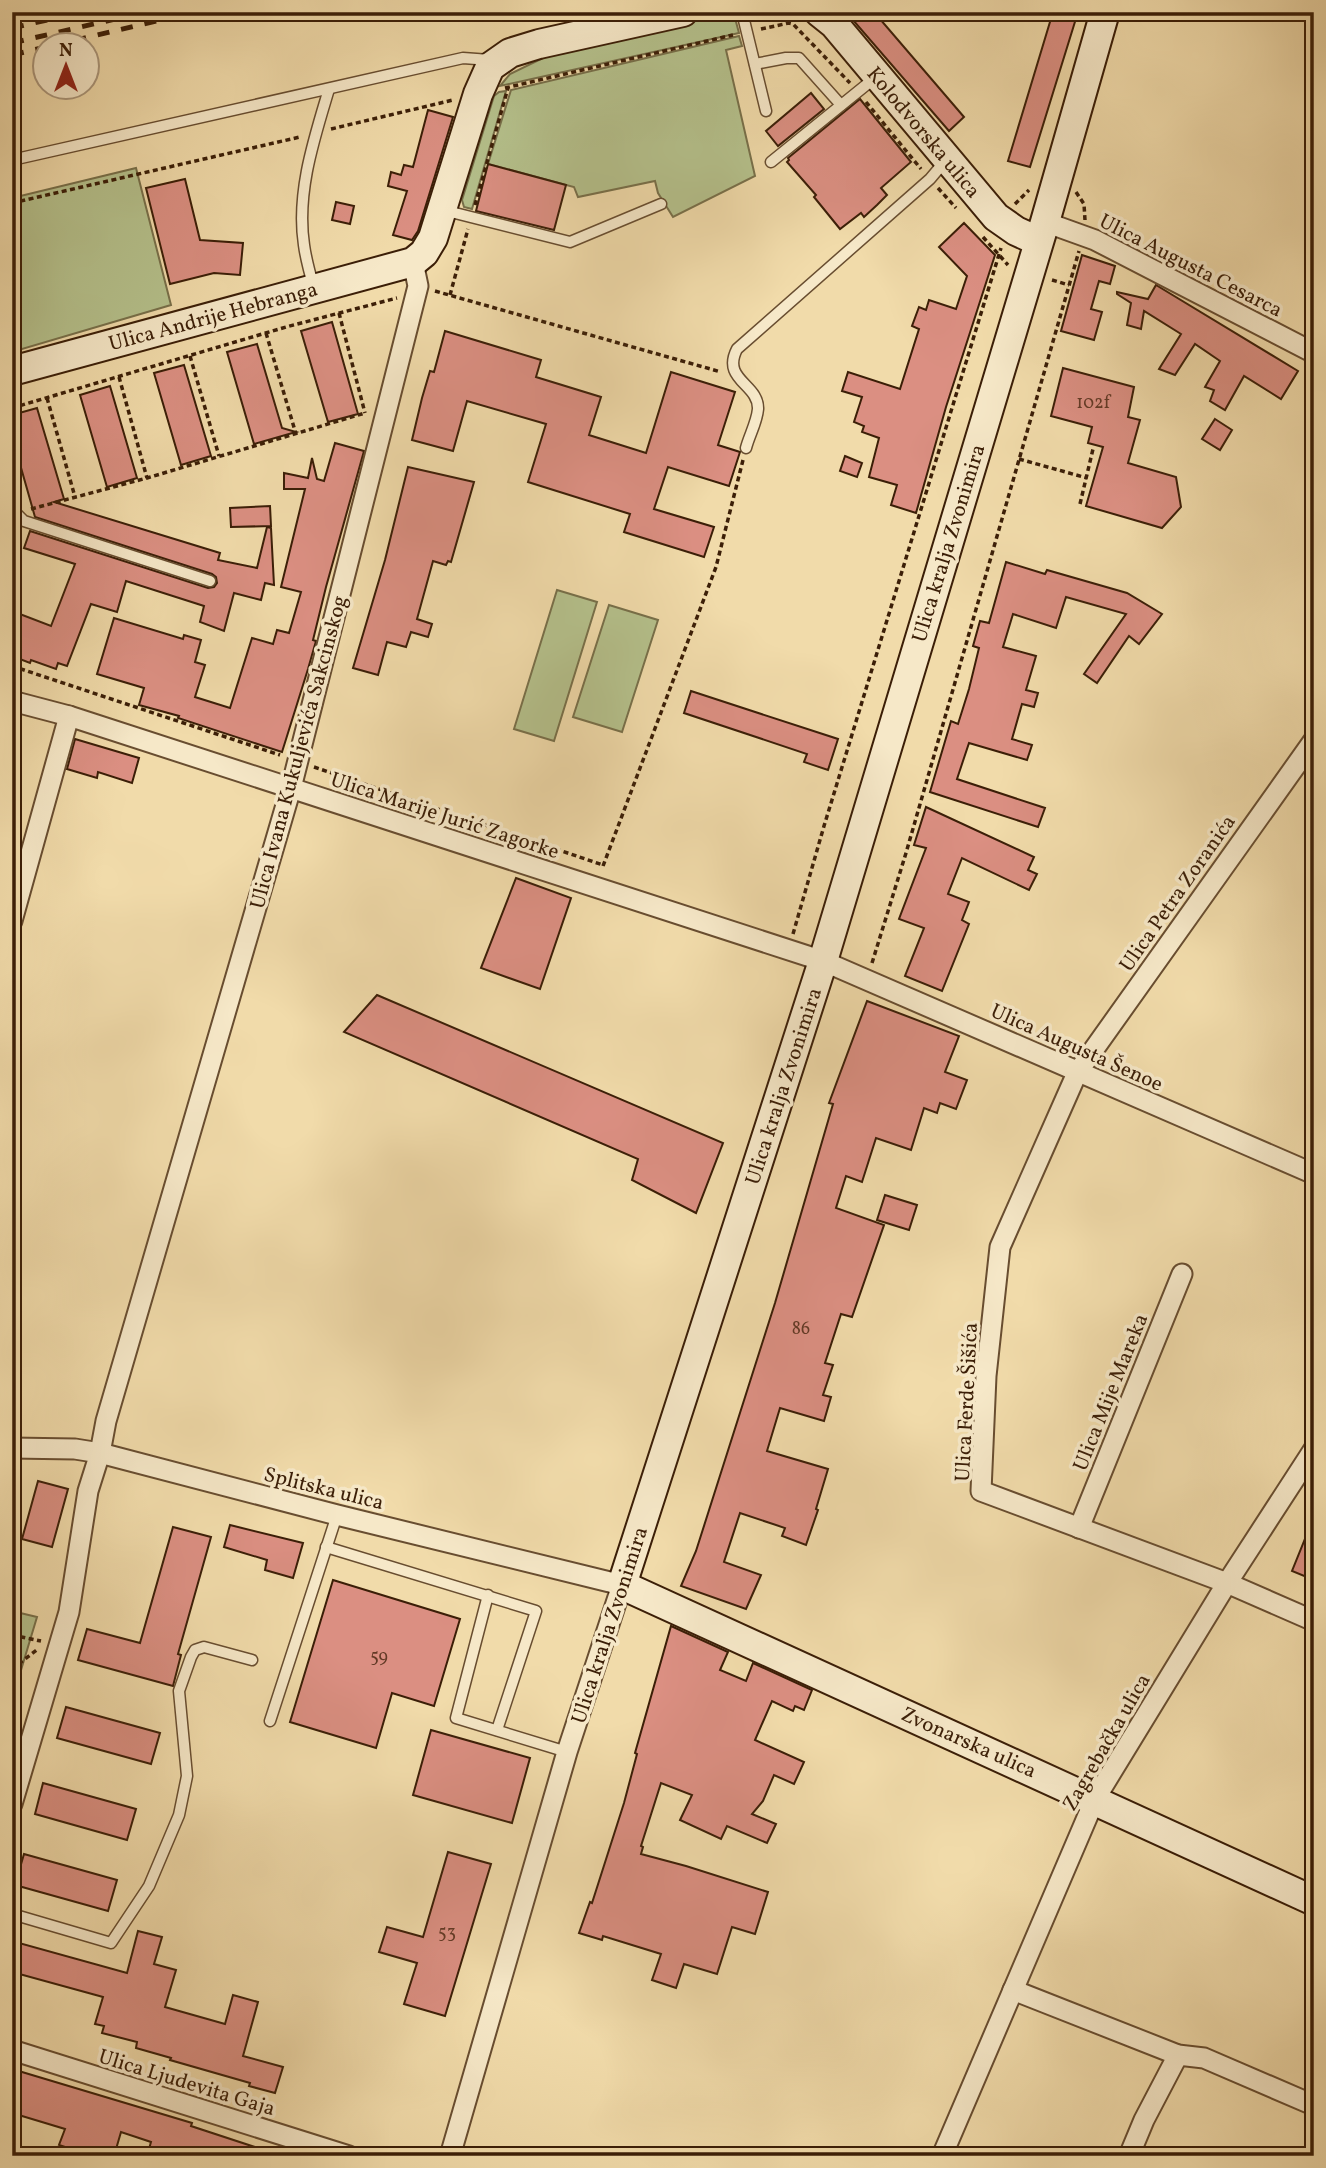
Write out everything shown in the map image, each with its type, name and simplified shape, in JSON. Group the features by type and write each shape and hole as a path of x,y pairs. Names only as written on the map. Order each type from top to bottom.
{"main road":[{"path":"413,262 424,253 433,238 478,94 490,67 510,53 539,44 683,12"},
{"name":"Kolodvorska ulica","path":"820,12 834,24 867,84 938,170 1008,225 1042,231"},
{"name":"Ulica kralja Zvonimira","path":"622,1586 823,961 1105,12"},
{"name":"Ulica Andrije Hebranga","path":"12,371 413,262"},
{"name":"Zvonarska ulica","path":"622,1586 1095,1799 1314,1901"}],"street":[{"name":"Ulica Augusta Cesarca","path":"1042,231 1084,236 1312,348"},
{"name":"Ulica Ivana Kukuljevića Sakcinskog","path":"12,1804 69,1612 88,1491 100,1453 106,1421 291,788 418,286 413,262"},
{"name":"Ulica Marije Jurić Zagorke","path":"12,701 69,716 823,961"},
{"path":"12,921 69,716"},
{"name":"Ulica Petra Zoranića","path":"1077,1073 1314,740"},
{"name":"Ulica Augusta Šenoe","path":"823,961 1314,1174"},
{"name":"Ulica Ferde Šišića","path":"1077,1073 1000,1247 986,1376 981,1491 1227,1583 1314,1621"},
{"name":"Ulica Mije Mareka","path":"1079,1528 1182,1274"},
{"name":"Splitska ulica","path":"12,1448 75,1449 100,1453 622,1586"},
{"name":"Zagrebačka ulica","path":"942,2156 1095,1799 1227,1583 1314,1449"},
{"name":"Ulica kralja Zvonimira","path":"450,2156 567,1752 622,1586"},
{"path":"1013,1990 1178,2055 1205,2058 1311,2105"},
{"name":"Ulica Ljudevita Gaja","path":"12,2050 349,2156"},
{"path":"1129,2156 1144,2120 1178,2055"}],"lane":[{"path":"742,12 766,111"},
{"path":"12,160 463,58 498,60"},
{"path":"755,64 799,58 841,105"},
{"path":"771,163 867,84"},
{"path":"314,289 302,225 306,180 329,89"},
{"path":"746,448 758,410 756,400 734,370 732,359 737,349 938,170"},
{"path":"442,210 570,242 661,204"},
{"path":"12,500 16,513 24,521 210,581"},
{"path":"270,1721 337,1515"},
{"path":"326,1548 536,1611 497,1730"},
{"path":"488,1595 456,1718 567,1752"},
{"path":"12,1914 111,1943 149,1886 179,1815 187,1776 179,1691 191,1657 195,1650 204,1647 252,1660"}],"path":[{"path":"12,203 789,23 867,84 938,170 964,217"},
{"path":"450,295 509,88"},
{"path":"788,950 1014,206 1026,192 1041,185 1056,184 1073,189 1079,194 1086,213 1084,236 906,853 866,980"},
{"path":"982,236 1010,267 1069,285"},
{"path":"12,408 339,313 416,293 437,291 739,377"},
{"path":"339,313 368,423"},
{"path":"266,334 296,434"},
{"path":"190,356 219,456"},
{"path":"120,377 147,478"},
{"path":"47,398 75,497"},
{"path":"16,513 147,478 365,413"},
{"path":"597,888 603,865 716,566 746,448"},
{"path":"1080,504 1094,449"},
{"path":"1019,459 1087,478"},
{"path":"12,1634 45,1642 12,1669"}],"green space":[{"path":"731,14 735,18 739,33 500,86 510,74 549,55"},
{"path":"739,36 742,46 726,50 755,176 673,217 658,193 655,181 578,197 574,187 488,164 511,90"},
{"path":"506,91 472,209 464,207 462,200 494,96"},
{"path":"136,168 171,305 12,352 12,198"},
{"path":"557,590 597,602 554,741 514,729"},
{"path":"609,605 658,620 622,732 573,717"},
{"path":"12,1611 37,1617 12,1700"}],"building":[{"path":"846,12 874,12 964,117 949,131"},
{"path":"1053,12 1078,12 1030,167 1008,161"},
{"path":"811,93 824,109 778,146 766,131"},
{"path":"860,99 911,162 881,188 887,195 877,205 864,217 861,213 840,229 814,197 816,195 787,162 788,158"},
{"path":"428,110 453,117 418,231 412,240 393,235 407,191 388,186 391,172 401,175 404,165 413,167"},
{"path":"488,164 566,185 554,230 476,211"},
{"path":"185,179 200,240 243,243 240,275 214,273 170,284 146,188"},
{"path":"336,202 354,206 350,224 332,220"},
{"path":"964,223 995,255 946,407 916,513 891,505 897,485 869,477 879,438 862,432 864,426 854,422 862,397 842,391 848,372 900,389 919,329 912,326 919,307 926,310 929,300 956,309 967,276 939,247"},
{"path":"1082,255 1115,266 1110,284 1099,281 1091,309 1102,312 1094,340 1061,331"},
{"path":"1156,285 1298,371 1281,399 1244,376 1225,410 1210,401 1214,390 1205,387 1220,361 1195,344 1175,375 1159,369 1181,334 1144,311 1141,329 1127,325 1131,303 1117,294 1148,299"},
{"path":"332,322 358,414 328,422 301,331"},
{"path":"445,331 541,360 536,377 601,397 589,435 646,453 671,372 735,392 718,445 740,452 729,486 668,467 654,509 714,527 704,557 624,532 630,514 528,482 546,424 467,401 453,451 412,440 430,371 434,372"},
{"path":"257,344 282,428 296,432 254,444 227,352"},
{"path":"184,365 211,456 181,465 154,373"},
{"path":"1063,368 1134,387 1128,417 1140,420 1128,463 1176,477 1181,507 1162,528 1086,506 1103,447 1088,443 1092,427 1051,416"},
{"path":"110,386 137,478 107,487 80,395"},
{"path":"37,408 64,499 54,502 220,553 218,560 257,568 267,527 271,528 274,585 265,583 261,600 234,593 224,631 200,622 204,606 126,581 117,612 91,604 67,666 58,663 56,669 12,656 12,611 51,626 75,564 24,548 30,531 208,588 217,583 212,574 35,517 12,436 12,415"},
{"path":"1215,419 1232,430 1220,450 1202,439"},
{"path":"335,443 364,451 326,587 313,640 316,641 282,752 139,705 144,688 97,674 114,618 183,639 184,635 201,640 195,662 205,665 195,697 230,708 252,638 273,644 277,630 289,633 301,592 281,587 305,489 284,489 284,473 308,478 312,458 317,479 324,481"},
{"path":"845,456 862,463 857,477 840,471"},
{"path":"408,467 474,482 451,562 448,561 446,565 433,561 417,619 432,624 428,637 411,632 406,647 387,642 378,675 353,668 385,560"},
{"path":"270,506 271,526 231,527 230,508"},
{"path":"1006,562 1045,574 1047,570 1127,593 1162,614 1139,644 1129,636 1097,683 1084,674 1126,614 1066,597 1056,628 1013,614 1003,647 1036,656 1026,690 1038,693 1034,707 1022,704 1012,739 1032,745 1027,760 969,743 957,779 1045,808 1038,827 930,792 951,721 958,724 969,689 979,648 973,646 980,621 989,623"},
{"path":"691,691 838,739 828,770 804,762 807,754 684,713"},
{"path":"75,739 139,758 132,783 98,772 97,778 67,769"},
{"path":"926,807 1034,857 1028,870 1037,874 1029,890 962,858 948,894 969,902 962,920 969,924 942,991 905,976 924,928 899,919 926,848 914,845"},
{"path":"516,878 571,898 540,989 481,968"},
{"path":"377,995 723,1143 696,1213 632,1180 638,1159 344,1032"},
{"path":"867,1001 959,1036 945,1072 967,1080 956,1109 940,1103 937,1113 924,1108 911,1150 876,1138 862,1182 846,1176 836,1208 884,1225 852,1317 841,1314 825,1363 833,1365 823,1395 831,1397 824,1421 780,1408 767,1451 828,1469 806,1545 782,1536 785,1528 740,1513 724,1562 761,1575 746,1609 681,1586 696,1551 775,1303 833,1104 829,1103"},
{"path":"885,1195 917,1205 909,1230 877,1220"},
{"path":"38,1481 68,1489 52,1547 22,1539"},
{"path":"1314,1519 1314,1580 1292,1571"},
{"path":"230,1525 303,1543 293,1578 265,1570 267,1560 224,1547"},
{"path":"173,1527 211,1537 178,1654 181,1655 173,1686 78,1660 87,1629 140,1643"},
{"path":"333,1580 460,1619 434,1706 392,1693 376,1748 290,1722"},
{"path":"671,1626 728,1652 720,1670 746,1681 753,1663 812,1690 804,1710 795,1706 793,1711 772,1701 755,1740 804,1762 794,1784 774,1775 763,1801 752,1814 776,1824 767,1843 727,1826 721,1839 680,1820 692,1795 661,1783 641,1846 641,1854 768,1892 755,1934 732,1927 717,1974 684,1964 676,1988 652,1980 661,1954 603,1936 602,1940 579,1933 590,1902 592,1903 624,1803 637,1754 635,1753"},
{"path":"66,1707 160,1733 151,1764 57,1738"},
{"path":"431,1730 530,1758 512,1823 413,1795"},
{"path":"43,1783 136,1809 127,1840 35,1814"},
{"path":"448,1852 491,1864 445,2016 404,2004 417,1963 379,1952 387,1927 423,1937"},
{"path":"24,1854 117,1880 108,1911 15,1885"},
{"path":"138,1931 162,1937 154,1964 176,1970 165,2007 225,2024 233,1995 258,2002 243,2056 283,2067 275,2093 170,2060 171,2058 136,2048 137,2042 102,2033 104,2026 95,2024 103,1997 12,1972 12,1941 127,1973"},
{"path":"12,2069 192,2123 191,2126 273,2153 273,2156 147,2156 151,2142 121,2132 114,2156 90,2151 89,2155 59,2145 65,2129 12,2113"}],"railway":[{"path":"12,14 20,12"},
{"path":"12,28 82,12"},
{"path":"102,34 194,12"},
{"path":"12,43 115,19"},
{"path":"12,55 32,50"}]}
